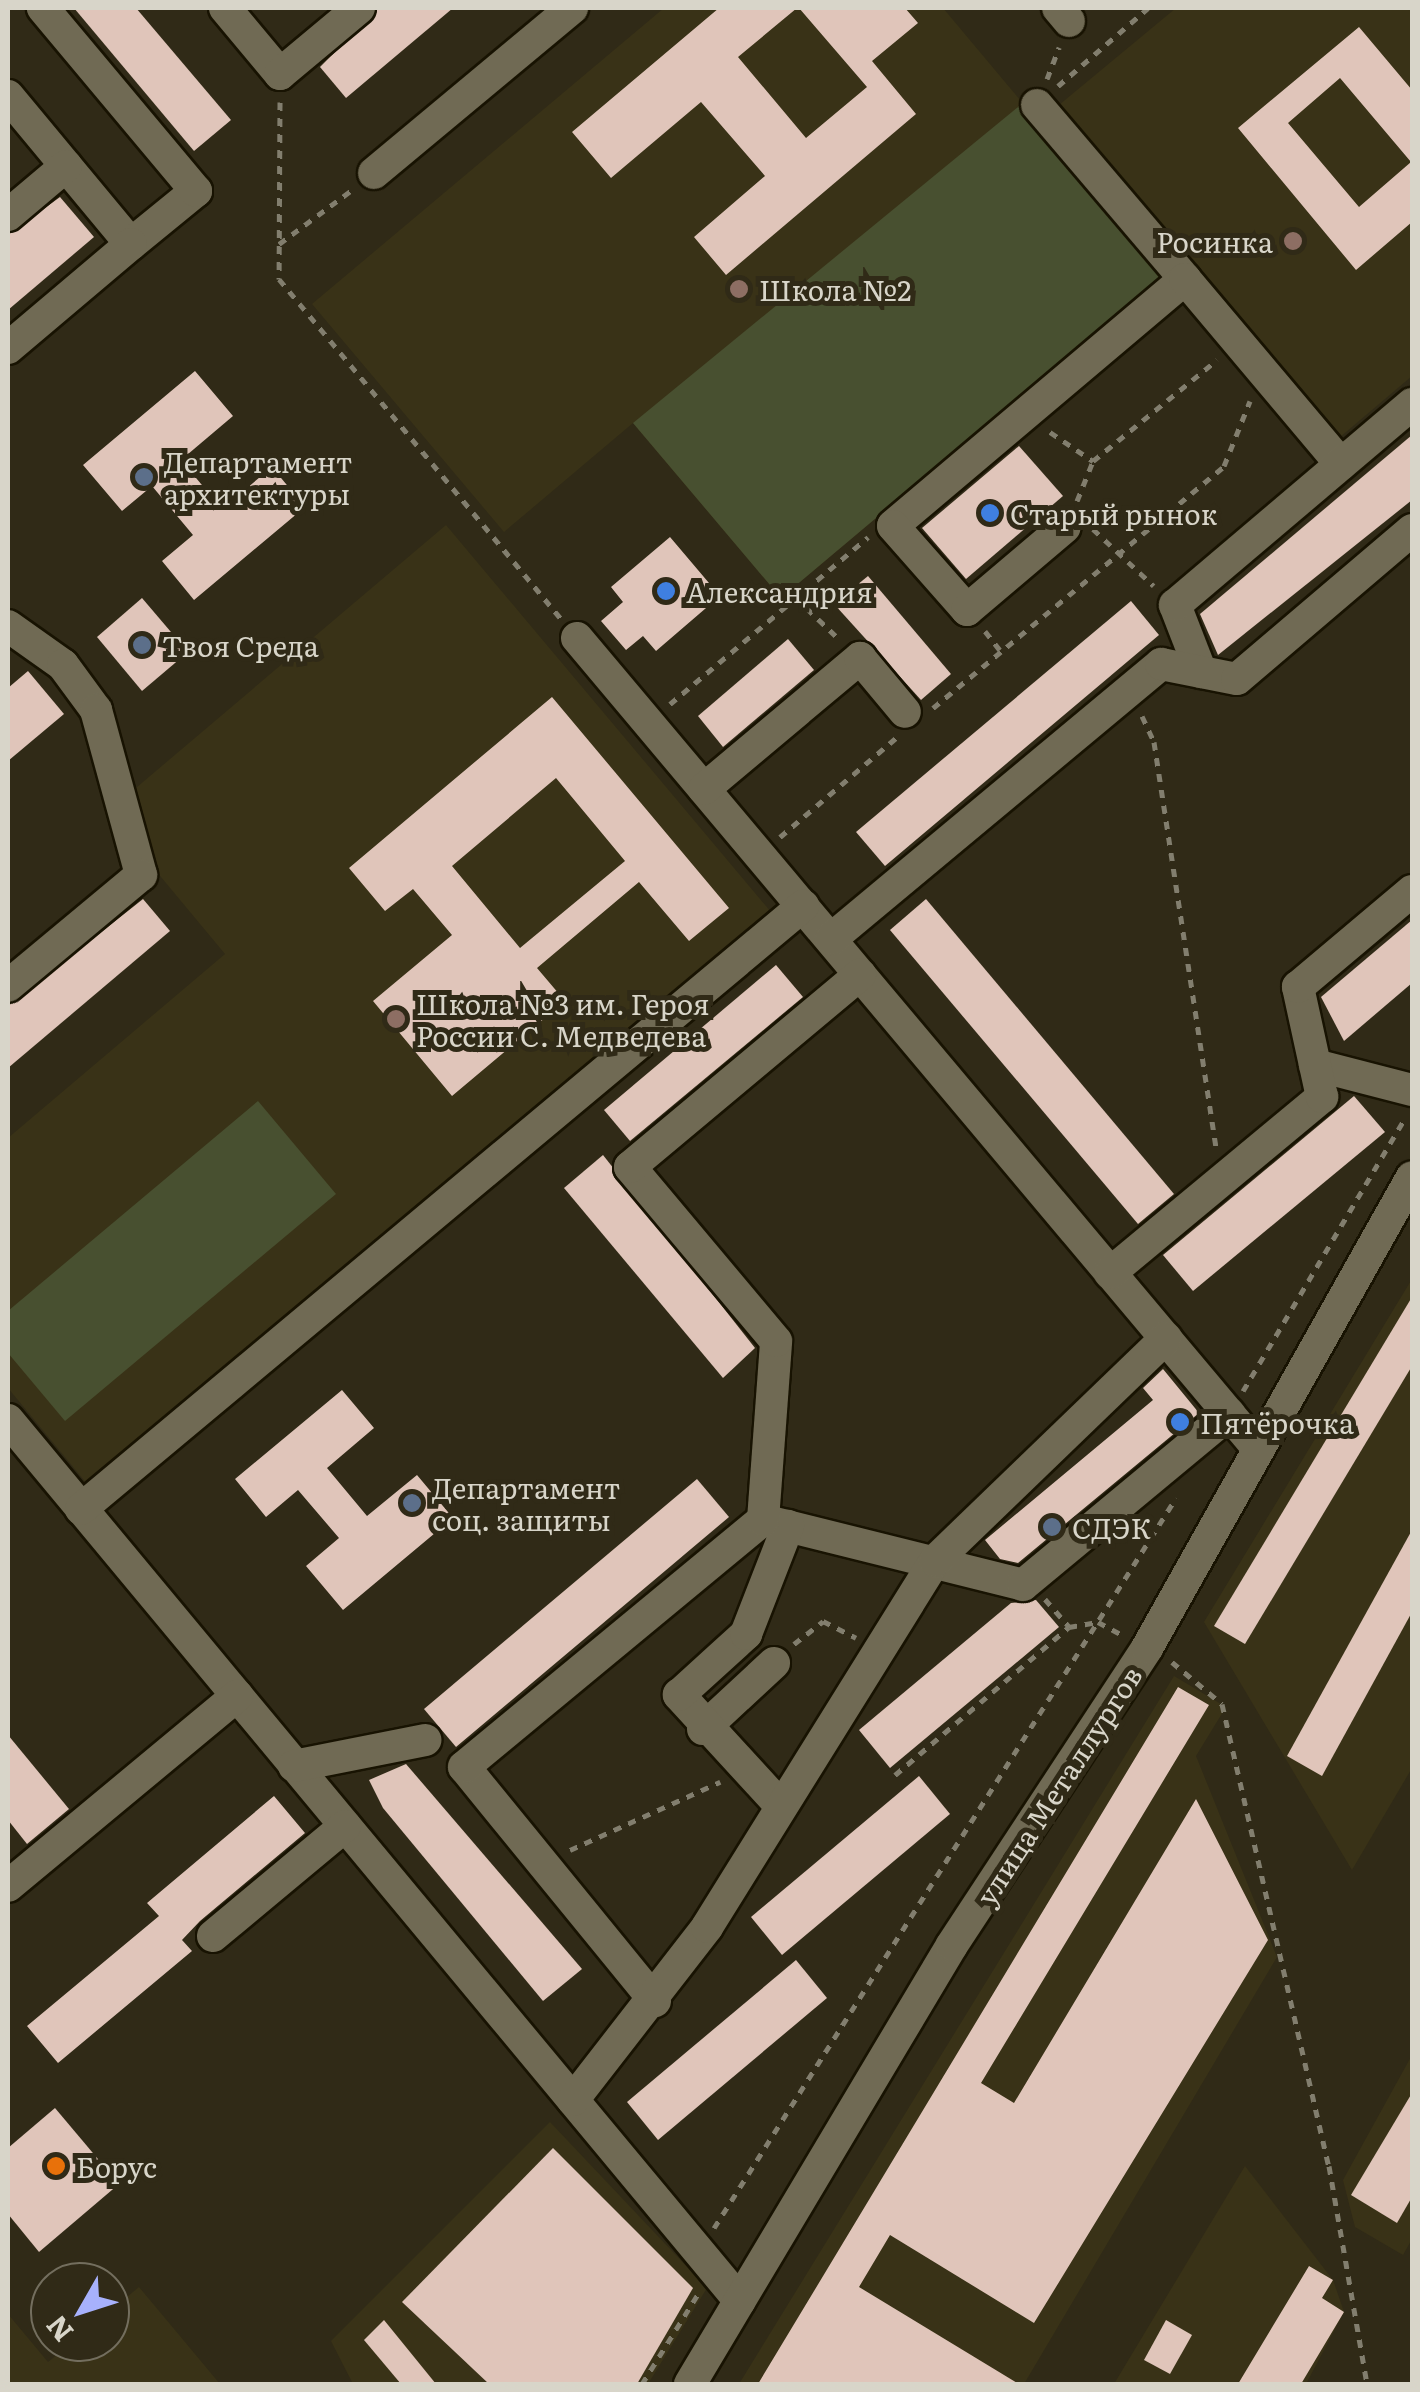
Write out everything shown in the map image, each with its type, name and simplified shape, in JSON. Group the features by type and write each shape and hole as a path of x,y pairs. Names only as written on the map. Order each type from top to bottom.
{"street":[{"path":"8,348 196,191 43,8"},
{"path":"224,8 280,74 359,8"},
{"path":"374,173 572,8"},
{"path":"8,96 131,244"},
{"path":"1037,105 1341,464"},
{"path":"8,215 66,166"},
{"path":"1065,526 966,610 894,526 1185,279"},
{"path":"1201,672 1175,604 1412,404"},
{"path":"830,940 1161,664 1237,678 1412,530"},
{"path":"8,626 63,665 96,710 142,875 8,986"},
{"path":"578,638 1255,1445"},
{"path":"704,788 860,658 913,717"},
{"path":"1110,1273 1322,1098 1298,987 1412,891"},
{"path":"81,1508 802,906"},
{"path":"778,1803 703,1729 679,1694 746,1634 776,1523 776,1341 630,1166 860,974"},
{"path":"1315,1065 1412,1090"},
{"name":"улица Металлургов","path":"690,2384 952,1945 1147,1648 1255,1445 1412,1177"},
{"path":"573,2100 655,2001 935,1561 1166,1338"},
{"path":"776,1523 1030,1580 1230,1414"},
{"path":"8,1420 740,2301"},
{"path":"655,2001 464,1767 776,1523"},
{"path":"703,1729 774,1663"},
{"path":"8,1886 236,1696"},
{"path":"294,1766 425,1740"},
{"path":"214,1936 345,1826"}],"path":[{"path":"1037,105 1148,8"},
{"path":"1037,105 1064,14"},
{"path":"280,74 279,280 578,638"},
{"path":"279,244 374,173"},
{"path":"1175,604 1116,553 1079,514 1076,497 1093,461 1238,342"},
{"path":"759,854 913,717 1224,466 1262,370"},
{"path":"1024,415 1093,461"},
{"path":"648,722 862,540 894,526"},
{"path":"795,597 860,658"},
{"path":"1126,694 1154,742 1222,1180"},
{"path":"1230,1414 1412,1105"},
{"path":"642,2384 698,2293 699,2251 1179,1494"},
{"path":"1030,1580 1069,1627"},
{"path":"774,1663 823,1621 881,1650"},
{"path":"895,1775 1069,1627 1098,1622 1147,1648 1222,1704 1329,2166 1367,2384"},
{"path":"542,1863 745,1771"}],"shaded area":[{"name":"Школа №2","path":"664,8 943,8 1166,274 781,598 633,423 504,532 312,304"},
{"name":"Росинка","path":"1176,8 1412,8 1412,376 1339,438 1059,105"},
{"name":"Школа №3 им. Героя России С. Медведева","path":"446,525 771,912 88,1485 8,1388 8,1138 225,954 151,865 130,793"},
{"path":"1412,1279 1412,1768 1352,1870 1204,1622"},
{"path":"1174,1676 1226,1707 1196,1756 1277,1957 1024,2384 739,2384"},
{"path":"1412,2055 1412,2239 1403,2255 1355,2227 1343,2180"},
{"path":"550,2122 707,2288 648,2384 353,2384 331,2341"},
{"path":"1245,2166 1333,2280 1344,2312 1306,2384 1114,2384"},
{"path":"139,2287 220,2384 8,2384 8,2314 30,2340 30,2362 130,2362 130,2294"}],"green space":[{"path":"1023,103 1166,274 781,598 633,423"},
{"path":"258,1101 336,1194 65,1421 8,1353 8,1311"}],"building":[{"path":"74,8 136,8 231,120 194,151"},
{"path":"379,8 453,8 346,98 320,67"},
{"path":"719,8 797,8 738,57 806,138 867,87 799,8 905,8 918,23 872,61 916,114 726,275 694,237 765,176 701,102 611,178 572,132"},
{"path":"1359,27 1412,90 1412,222 1356,270 1238,128","holes":["1340,78 1411,162 1359,207 1288,123"]},
{"path":"60,197 94,237 8,310 8,235"},
{"name":"Департамент архитектуры","path":"195,371 233,416 181,460 222,509 272,467 305,507 194,600 162,561 193,535 152,486 122,511 83,465"},
{"path":"1412,435 1412,500 1218,655 1200,614"},
{"name":"Старый рынок","path":"1019,446 1063,496 966,579 922,528"},
{"name":"Александрия","path":"670,537 720,596 656,651 643,636 626,650 601,621 623,602 611,587"},
{"path":"868,576 951,674 921,700 834,604"},
{"name":"Твоя Среда","path":"142,598 188,652 142,691 97,637"},
{"path":"1131,601 1159,635 885,866 856,832"},
{"path":"788,639 814,670 723,747 698,716"},
{"path":"28,671 64,714 8,761 8,688"},
{"path":"552,697 729,908 689,941 639,882 537,968 565,1001 452,1096 373,1001 452,935 413,889 385,911 349,868","holes":["556,778 625,861 520,948 452,866"]},
{"path":"143,899 170,931 8,1068 8,1006"},
{"path":"926,899 1174,1194 1138,1224 890,930"},
{"path":"1412,920 1412,983 1344,1041 1321,997"},
{"path":"776,965 803,997 630,1141 604,1110"},
{"path":"1354,1096 1385,1132 1193,1291 1163,1255"},
{"path":"603,1155 755,1348 723,1378 564,1188"},
{"path":"1412,1297 1412,1366 1245,1644 1214,1626"},
{"path":"1163,1369 1199,1413 1018,1563 1000,1559 985,1540 1153,1400 1143,1388"},
{"name":"Департамент соц. защиты","path":"342,1390 374,1428 327,1468 367,1516 417,1475 453,1518 343,1610 306,1566 339,1538 298,1490 266,1517 235,1479"},
{"path":"697,1479 729,1517 456,1747 424,1709"},
{"path":"1412,1530 1412,1612 1322,1776 1287,1756"},
{"path":"1036,1600 1059,1627 890,1768 859,1730 1011,1603"},
{"path":"1178,1687 1209,1705 981,2083 1014,2103 1196,1799 1268,1940 1034,2323 890,2235 859,2287 1019,2384 758,2384"},
{"path":"8,1735 69,1809 27,1844 8,1820"},
{"path":"406,1764 582,1969 543,2001 383,1808 369,1780"},
{"path":"919,1776 950,1814 782,1955 751,1917"},
{"path":"274,1796 305,1833 200,1921 182,1940 192,1951 58,2063 27,2026 159,1916 147,1903"},
{"path":"796,1960 827,1998 658,2140 627,2102"},
{"path":"1412,2093 1412,2197 1397,2223 1351,2195"},
{"name":"Борус","path":"55,2108 119,2184 39,2252 8,2214 8,2148"},
{"path":"553,2148 693,2288 637,2384 489,2384 402,2302"},
{"path":"1309,2266 1333,2280 1322,2298 1344,2312 1301,2384 1238,2384"},
{"path":"384,2320 436,2384 401,2384 364,2340"},
{"path":"1166,2320 1192,2335 1170,2374 1144,2360"}],"place":[{"name":"Росинка","path":"1293,241"},
{"name":"Школа №2","path":"739,289"},
{"name":"Департамент архитектуры","path":"144,477"},
{"name":"Старый рынок","path":"990,513"},
{"name":"Александрия","path":"666,591"},
{"name":"Твоя Среда","path":"142,645"},
{"name":"Школа №3 им. Героя России С. Медведева","path":"396,1019"},
{"name":"Пятёрочка","path":"1180,1422"},
{"name":"Департамент соц. защиты","path":"412,1503"},
{"name":"СДЭК","path":"1052,1527"},
{"name":"Борус","path":"56,2166"}]}
